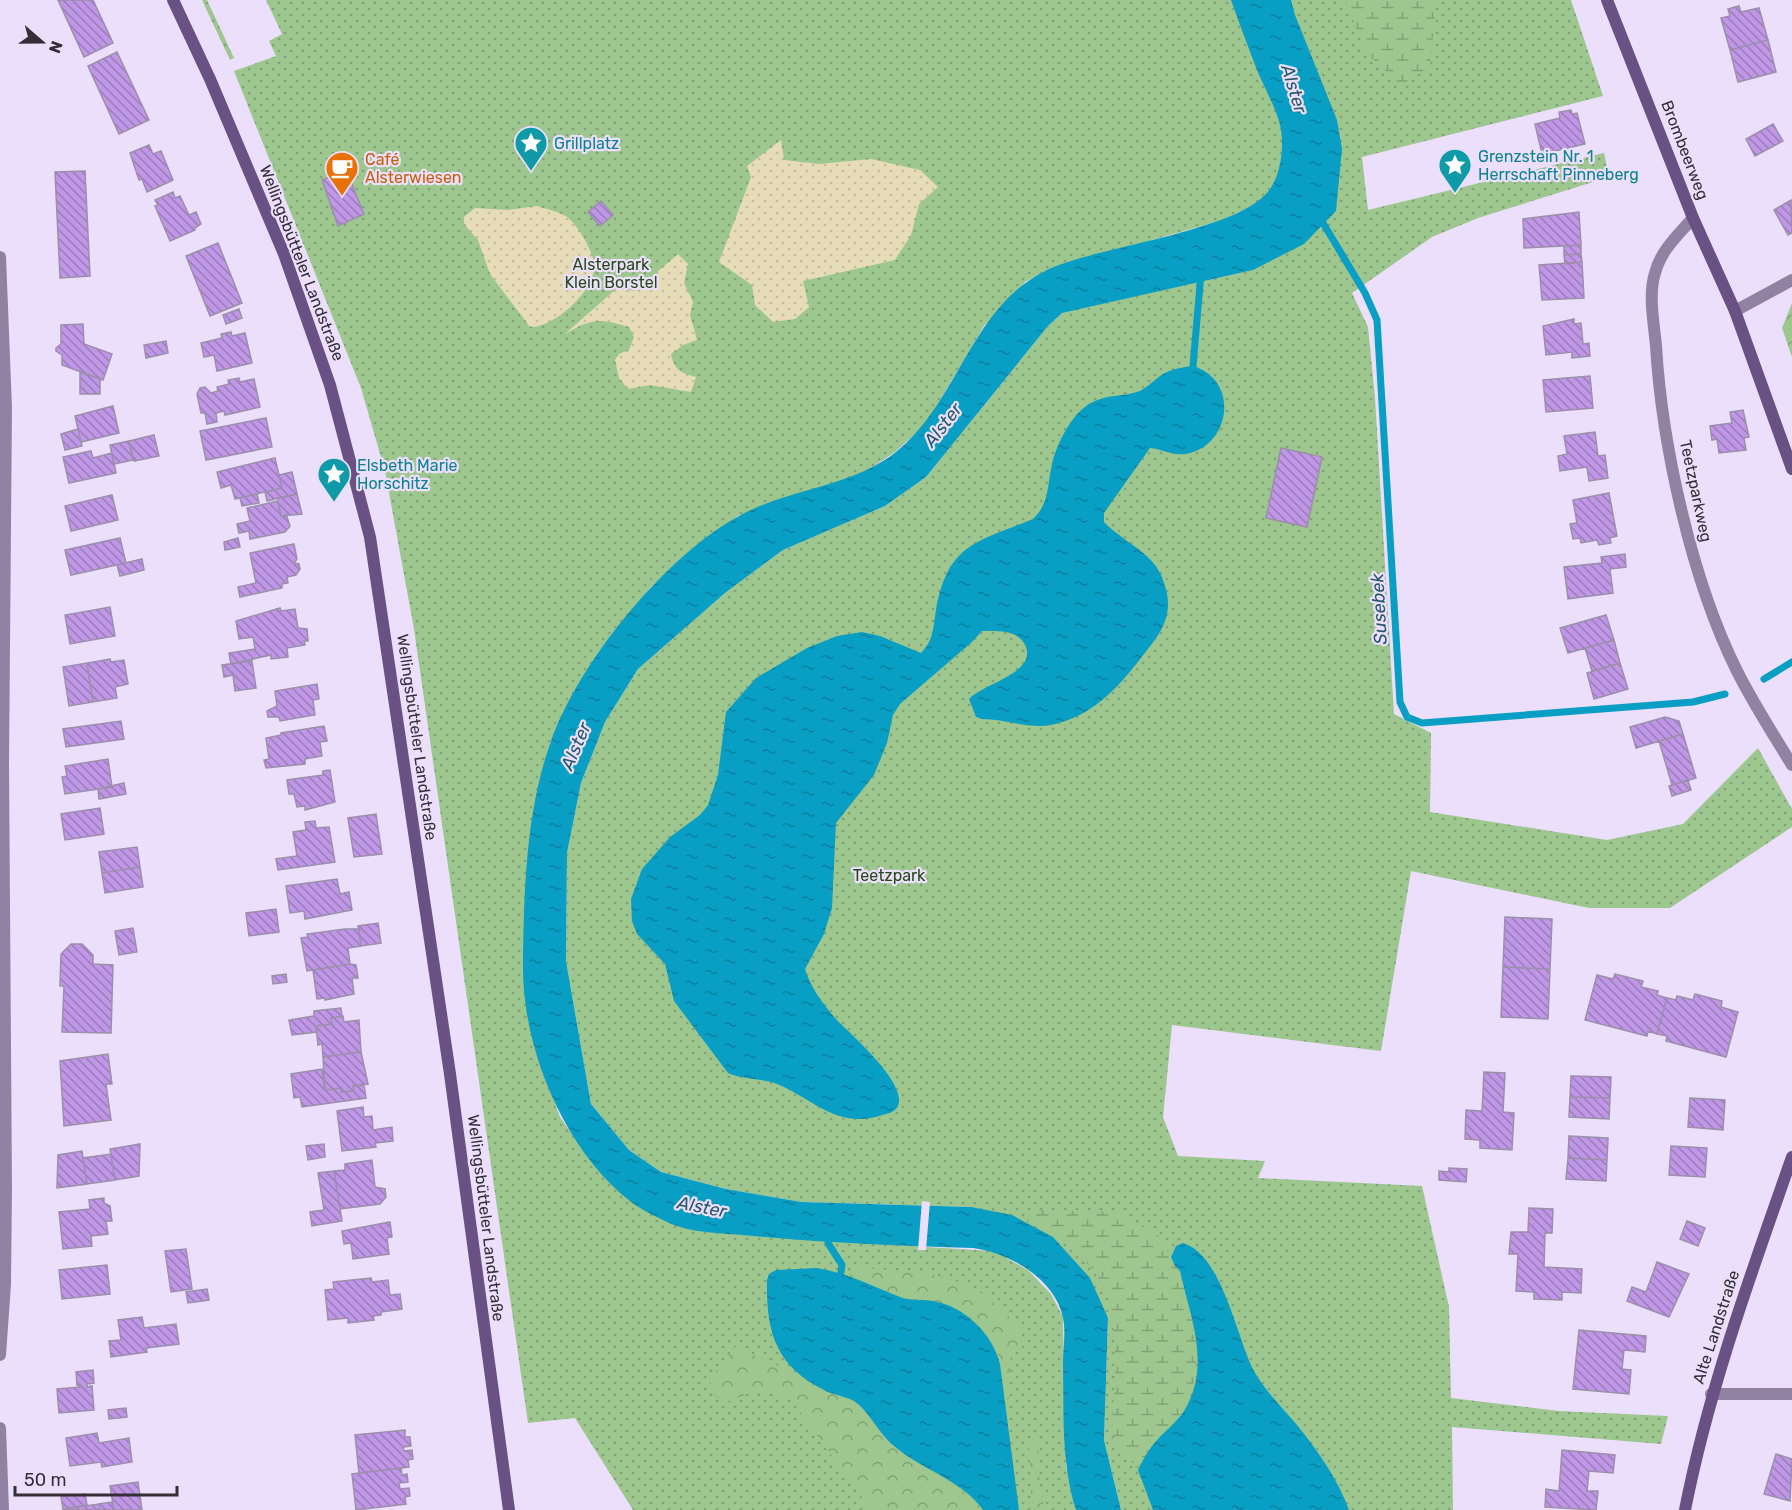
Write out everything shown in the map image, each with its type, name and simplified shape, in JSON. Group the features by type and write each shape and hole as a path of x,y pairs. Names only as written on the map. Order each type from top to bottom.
{"main road":[{"name":"Wellingsbütteler Landstraße","path":"172,0 210,79 284,254 330,385 370,537 449,1062 509,1510"},
{"name":"Brombeerweg","path":"1607,0 1694,218 1735,311"},
{"path":"1735,311 1792,469"},
{"name":"Alte Landstraße","path":"1685,1510 1711,1394 1792,1157"}],"street":[{"name":"Teetzparkweg","path":"1694,218 1671,242 1660,260 1653,281 1657,361 1663,415 1690,544 1711,608 1737,670 1792,764"},
{"path":"0,257 6,408 3,763 6,1188 5,1284 0,1355"},
{"path":"1735,311 1792,280"},
{"path":"1711,1394 1792,1394"},
{"path":"0,1428 3,1510"}],"green space":[{"path":"202,0 207,0 234,58 230,60"},
{"path":"266,0 1571,0 1603,96 1362,157 1368,210 1604,153 1609,177 1478,218 1432,237 1352,293 1368,327 1375,398 1394,714 1431,733 1430,812 1607,840 1683,824 1758,748 1792,809 1792,827 1670,908 1589,908 1411,871 1381,1051 1172,1025 1163,1117 1178,1156 1265,1161 1258,1178 1422,1186 1449,1307 1451,1398 1559,1411 1668,1416 1661,1444 1452,1427 1453,1510 1121,1510 1104,1440 1108,1318 971,1207 802,1202 726,1189 661,1172 629,1150 591,1104 566,961 567,853 581,783 605,722 638,669 725,593 783,550 885,506 926,477 1048,326 1063,312 1253,270 1257,204 1220,221 1052,268 1025,282 984,326 926,424 895,452 862,474 738,516 695,547 651,587 604,645 574,692 550,743 534,1046 560,1117 594,1165 926,1247 994,1251 1028,1270 1051,1294 1063,1317 1066,1466 1076,1510 633,1510 575,1418 528,1423 414,629 385,471 361,388 234,71 276,56 269,41 282,34"},
{"path":"1345,0 1431,0 1435,12 1430,67 1401,85 1367,54"},
{"path":"1792,303 1792,357 1782,328"},
{"path":"1033,1210 1118,1212 1161,1238 1175,1266 1180,1271 1198,1345 1193,1388 1185,1409 1156,1441 1138,1470 1118,1445 1113,1431 1114,1328 1110,1305 1102,1285 1091,1268 1075,1252 1054,1236 1026,1221"},
{"path":"856,1268 924,1273 945,1278 964,1284 983,1294 1001,1308 1022,1335 1020,1345 1011,1353 1007,1427 998,1353 971,1318 934,1301 903,1298 849,1276"},
{"path":"735,1347 807,1378 823,1390 854,1401 892,1445 965,1491 983,1510 871,1510 790,1398 758,1390 723,1403 708,1389 718,1367"},
{"path":"1038,1432 1040,1489 1045,1510 1036,1510 1031,1495 1029,1444"}],"sand":[{"path":"781,140 784,160 819,164 871,159 920,170 938,187 919,204 911,235 895,260 803,281 809,307 795,319 773,322 755,305 752,285 719,262 751,177 747,166"},
{"path":"537,206 561,214 571,221 581,233 589,249 594,269 586,288 570,307 549,322 530,327 490,274 478,240 464,224 464,217 475,208 508,210"},
{"path":"678,254 688,264 684,283 693,302 690,315 697,340 683,345 671,354 679,370 696,377 691,392 650,385 628,389 619,378 615,360 619,354 629,350 634,337 629,327 596,321 565,334 616,289 635,291"}],"water":[{"name":"Alster","path":"1231,0 1291,0 1337,120 1342,149 1336,211 1304,244 1253,270 1062,313 1048,326 926,477 885,506 783,550 725,593 638,669 605,722 581,783 567,853 566,961 591,1104 629,1150 661,1172 726,1189 802,1202 971,1207 1012,1215 1053,1237 1090,1278 1108,1318 1104,1440 1121,1510 1076,1510 1068,1474 1064,1438 1063,1318 1051,1291 1028,1270 1001,1255 973,1248 808,1241 685,1228 638,1207 606,1179 566,1124 538,1060 529,1027 524,994 523,962 528,852 542,770 563,713 602,647 627,615 682,557 739,516 778,499 859,473 896,452 935,408 982,331 1000,307 1021,286 1047,270 1071,261 1200,227 1230,216 1254,204 1270,189 1280,165 1281,129"},
{"path":"1193,366 1208,373 1218,385 1223,398 1224,412 1213,439 1201,448 1186,454 1150,448 1104,513 1104,522 1151,560 1162,578 1167,592 1168,610 1156,639 1113,691 1091,708 1065,721 1034,726 976,717 969,699 1018,669 1025,662 1027,653 1024,643 1016,635 982,631 900,704 893,715 887,743 874,775 836,823 832,908 824,934 805,969 814,989 827,1008 886,1072 899,1096 897,1108 879,1116 864,1119 850,1118 825,1110 777,1084 728,1073 674,1001 665,964 637,934 632,921 631,899 642,869 670,837 700,815 708,805 718,775 726,712 756,678 807,648 837,636 862,632 880,636 921,653 931,638 941,588 948,571 968,548 981,540 1033,519 1038,513 1045,500 1058,447 1066,429 1078,414 1097,400 1140,391 1166,372"},
{"path":"1183,1243 1197,1250 1208,1263 1227,1299 1254,1371 1319,1455 1339,1487 1349,1510 1153,1510 1138,1470 1152,1446 1184,1411 1197,1376 1198,1359 1193,1323 1180,1271 1171,1257 1176,1246"},
{"path":"817,1268 849,1276 904,1298 944,1304 966,1315 984,1332 1000,1364 1019,1510 983,1510 953,1483 894,1446 854,1401 828,1392 794,1370 784,1358 772,1331 767,1280 769,1274 776,1270"}],"pier":[{"path":"922,1201 930,1202 926,1250 918,1250"}],"building":[{"path":"58,0 93,0 113,43 84,57"},
{"path":"1739,6 1741,12 1759,8 1768,40 1730,50 1721,18 1730,16 1728,9"},
{"path":"1768,40 1776,72 1738,82 1730,50"},
{"path":"117,52 149,120 119,134 88,66"},
{"path":"1571,110 1572,114 1577,113 1585,144 1542,154 1535,124 1560,118 1559,112"},
{"path":"1773,124 1783,141 1755,156 1746,139"},
{"path":"149,145 153,154 161,151 173,180 147,192 142,179 139,180 130,153"},
{"name":"Café Alsterwiesen","path":"346,170 364,214 338,226 322,180"},
{"path":"85,171 90,276 60,278 55,172"},
{"path":"173,192 175,198 180,196 189,215 196,212 201,224 195,230 170,241 155,206 158,205 155,200"},
{"path":"1791,200 1792,233 1788,235 1774,210"},
{"path":"601,201 613,215 600,226 588,212"},
{"path":"1579,212 1581,245 1524,248 1523,219"},
{"path":"218,243 242,303 210,316 186,256"},
{"path":"1581,245 1581,254 1564,255 1564,246"},
{"path":"1581,254 1582,262 1565,264 1564,255"},
{"path":"1582,262 1584,298 1542,300 1539,265"},
{"path":"239,309 242,318 226,324 223,315"},
{"path":"1574,319 1574,324 1581,323 1583,344 1589,343 1590,356 1572,358 1572,352 1546,355 1543,326"},
{"path":"83,324 84,344 112,354 103,380 62,365 62,355 56,351 61,344 61,325"},
{"path":"231,332 232,336 245,333 252,363 217,371 214,355 204,357 201,343 222,338 221,334"},
{"path":"166,341 168,353 146,358 144,345"},
{"path":"80,372 100,379 100,394 80,394"},
{"path":"1590,376 1593,408 1546,412 1543,380"},
{"path":"239,378 240,382 254,379 260,407 225,415 224,411 216,413 217,422 207,424 205,413 201,413 197,394 200,388 205,387 211,393 218,391 217,387 229,384 228,380"},
{"path":"113,406 119,433 81,442 75,416"},
{"path":"1743,410 1749,437 1744,438 1746,450 1719,453 1717,439 1712,440 1710,426 1732,423 1730,412"},
{"path":"266,418 272,447 206,460 200,431"},
{"path":"78,429 82,446 65,450 61,434"},
{"path":"1595,432 1598,456 1605,455 1608,478 1589,481 1587,467 1560,471 1558,456 1567,454 1564,436"},
{"path":"154,435 159,456 134,461 129,441"},
{"path":"129,441 133,460 114,464 110,445"},
{"path":"1281,448 1322,457 1307,527 1266,518"},
{"path":"91,451 93,458 112,453 116,473 69,483 63,457"},
{"path":"275,458 282,488 235,499 231,485 221,488 217,472"},
{"path":"292,472 297,494 267,501 265,492 282,488 279,475"},
{"path":"1609,493 1617,536 1610,538 1611,543 1599,545 1597,540 1581,543 1580,538 1573,539 1570,524 1577,523 1573,500"},
{"path":"257,494 259,503 242,506 240,498"},
{"path":"297,494 302,514 281,516 277,498"},
{"path":"112,495 118,520 71,531 65,506"},
{"path":"278,501 281,516 287,517 290,526 285,532 250,539 249,531 239,533 237,524 250,521 247,508"},
{"path":"120,538 126,563 71,575 65,550"},
{"path":"238,538 240,547 225,550 224,542"},
{"path":"294,544 297,559 294,563 299,564 300,569 296,575 287,577 288,583 282,584 282,588 240,597 238,587 256,583 250,553"},
{"path":"1625,554 1626,567 1610,569 1613,593 1568,599 1564,567 1602,563 1601,557"},
{"path":"142,559 144,570 120,576 117,565"},
{"path":"110,607 115,636 70,644 65,615"},
{"path":"280,608 281,611 295,609 298,628 307,629 308,641 304,641 305,645 287,648 288,657 271,659 271,655 231,664 229,653 255,649 253,637 239,639 236,621"},
{"path":"1606,615 1614,640 1568,653 1560,628"},
{"path":"1614,640 1620,663 1592,671 1585,648"},
{"path":"110,659 111,662 124,660 128,684 115,687 117,698 93,702 87,663"},
{"path":"252,661 256,688 235,691 233,675 224,677 222,665"},
{"path":"87,663 93,702 69,706 63,667"},
{"path":"1620,663 1628,689 1594,699 1587,673"},
{"path":"317,684 319,699 313,700 315,715 280,721 279,717 268,717 267,711 277,706 275,691"},
{"path":"1665,717 1679,721 1683,734 1636,748 1630,727"},
{"path":"121,721 124,739 66,747 63,729"},
{"path":"324,726 327,741 320,742 322,756 305,759 305,764 266,768 264,760 269,759 266,738 281,735 281,733"},
{"path":"1683,734 1696,778 1672,785 1659,741"},
{"path":"108,759 112,787 65,794 62,777 67,776 65,766"},
{"path":"330,770 335,802 305,810 305,806 297,807 294,794 289,794 287,780 323,775 323,771"},
{"path":"1688,780 1691,790 1672,796 1669,786"},
{"path":"124,783 126,794 99,799 98,789"},
{"path":"100,808 104,834 65,840 61,814"},
{"path":"376,814 382,854 354,857 348,818"},
{"path":"315,821 316,828 329,827 335,862 278,870 276,859 297,856 293,832 306,830 305,822"},
{"path":"137,847 140,867 102,873 99,852"},
{"path":"140,867 143,887 105,893 102,873"},
{"path":"337,879 340,894 349,892 352,910 305,919 304,911 290,913 286,886"},
{"path":"276,909 279,932 249,936 246,913"},
{"path":"1505,917 1552,919 1550,969 1503,967"},
{"path":"378,923 381,943 361,946 358,926"},
{"path":"133,928 137,952 119,955 115,931"},
{"path":"359,929 361,946 348,948 350,964 307,971 301,938 308,937 307,934"},
{"path":"71,944 82,944 93,955 93,964 113,965 111,1033 62,1032 64,986 60,986 61,954"},
{"path":"356,965 358,978 352,978 354,994 325,1000 325,998 317,999 313,970"},
{"path":"1503,967 1550,969 1548,1019 1501,1017"},
{"path":"286,974 287,982 273,984 272,976"},
{"path":"1615,974 1643,981 1641,987 1658,991 1657,995 1667,998 1657,1034 1648,1031 1647,1036 1585,1020 1597,975 1613,979"},
{"path":"1695,994 1722,1001 1721,1007 1738,1012 1726,1057 1666,1041 1667,1036 1657,1034 1667,998 1676,1000 1677,996 1693,1000"},
{"path":"341,1008 342,1016 331,1018 332,1024 316,1026 317,1032 292,1035 289,1020 314,1016 314,1011"},
{"path":"343,1016 344,1022 359,1020 361,1052 323,1057 322,1044 318,1045 316,1026 332,1024 331,1018"},
{"path":"361,1052 368,1084 353,1086 354,1091 341,1092 341,1088 325,1090 323,1057"},
{"path":"108,1054 112,1084 106,1084 111,1120 64,1126 60,1061"},
{"path":"322,1069 325,1090 341,1088 341,1092 354,1091 353,1086 364,1085 366,1098 302,1107 300,1097 294,1098 291,1074"},
{"path":"1484,1072 1505,1073 1503,1112 1514,1113 1512,1150 1480,1148 1480,1140 1465,1139 1466,1110 1482,1111"},
{"path":"1571,1076 1611,1077 1610,1098 1570,1097"},
{"path":"1570,1097 1610,1098 1609,1119 1569,1117"},
{"path":"1690,1098 1725,1100 1723,1130 1688,1127"},
{"path":"363,1107 364,1117 372,1116 373,1130 392,1127 393,1141 375,1143 376,1147 342,1151 337,1111"},
{"path":"1569,1136 1608,1138 1607,1160 1568,1158"},
{"path":"140,1144 139,1176 115,1180 110,1149"},
{"path":"324,1144 325,1157 308,1160 306,1146"},
{"path":"1671,1146 1707,1148 1705,1177 1669,1175"},
{"path":"82,1151 87,1184 57,1188 58,1155"},
{"path":"111,1154 115,1180 87,1184 83,1158"},
{"path":"1568,1158 1607,1160 1606,1181 1566,1179"},
{"path":"372,1160 375,1187 385,1189 386,1197 380,1204 340,1209 334,1171 345,1170 345,1164"},
{"path":"1449,1168 1467,1169 1466,1182 1439,1180 1439,1171 1449,1172"},
{"path":"334,1171 342,1221 312,1226 310,1212 324,1210 318,1173"},
{"path":"104,1198 104,1203 110,1206 112,1221 106,1221 108,1234 91,1236 92,1246 63,1249 59,1212 90,1209 89,1200"},
{"path":"1529,1208 1553,1209 1552,1233 1545,1233 1544,1267 1582,1269 1581,1293 1562,1292 1562,1300 1534,1299 1534,1292 1516,1291 1518,1254 1509,1254 1511,1232 1528,1232"},
{"path":"1687,1221 1705,1228 1698,1246 1680,1239"},
{"path":"390,1222 392,1237 387,1238 389,1254 353,1259 351,1243 344,1244 342,1231"},
{"path":"186,1249 192,1289 171,1292 165,1251"},
{"path":"1657,1262 1689,1274 1669,1317 1627,1301 1632,1287 1646,1292"},
{"path":"107,1265 110,1294 62,1299 59,1270"},
{"path":"371,1278 372,1282 388,1280 390,1295 400,1294 402,1309 381,1312 381,1315 373,1316 374,1320 348,1323 348,1318 328,1320 325,1290 334,1289 333,1282"},
{"path":"207,1289 209,1300 188,1303 186,1292"},
{"path":"142,1317 144,1328 176,1324 179,1344 146,1348 147,1352 111,1357 109,1341 121,1340 118,1320"},
{"path":"1579,1330 1646,1336 1645,1352 1624,1350 1622,1369 1631,1370 1629,1394 1573,1389"},
{"path":"93,1370 94,1383 87,1384 87,1387 92,1386 94,1410 59,1413 57,1389 81,1387 77,1385 76,1372"},
{"path":"126,1408 127,1417 109,1419 108,1410"},
{"path":"405,1430 405,1437 410,1437 411,1446 403,1447 404,1451 412,1450 413,1459 408,1460 409,1467 359,1473 355,1435"},
{"path":"97,1433 99,1443 129,1438 132,1462 102,1467 101,1462 70,1466 66,1438"},
{"path":"1562,1450 1615,1455 1613,1473 1589,1471 1587,1491 1598,1491 1596,1510 1545,1507 1546,1489 1559,1491"},
{"path":"1776,1454 1792,1459 1790,1501 1764,1494"},
{"path":"401,1468 402,1475 407,1474 408,1482 399,1483 400,1489 409,1488 410,1496 405,1497 406,1504 356,1510 352,1474"},
{"path":"138,1482 142,1510 114,1510 110,1486"},
{"path":"85,1494 87,1505 63,1509 61,1497"},
{"path":"112,1502 114,1510 100,1510 99,1504"},
{"path":"99,1504 100,1510 63,1510 63,1509"}],"waterway":[{"name":"Susebek","path":"1320,218 1365,293 1377,320 1400,702 1407,717 1422,723 1693,702 1725,694"},
{"path":"1193,366 1201,273"},
{"name":"Susebek","path":"1764,679 1792,662"},
{"path":"827,1234 828,1243 842,1265 841,1272"}],"place":[{"name":"Grillplatz","path":"531,172"},
{"name":"Grenzstein Nr. 1 Herrschaft Pinneberg","path":"1455,194"},
{"name":"Café Alsterwiesen","path":"342,197"},
{"name":"Elsbeth Marie Horschitz","path":"334,503"}],"park label":[{"name":"Alsterpark Klein Borstel","path":"611,273"},
{"name":"Teetzpark","path":"889,875"}]}
